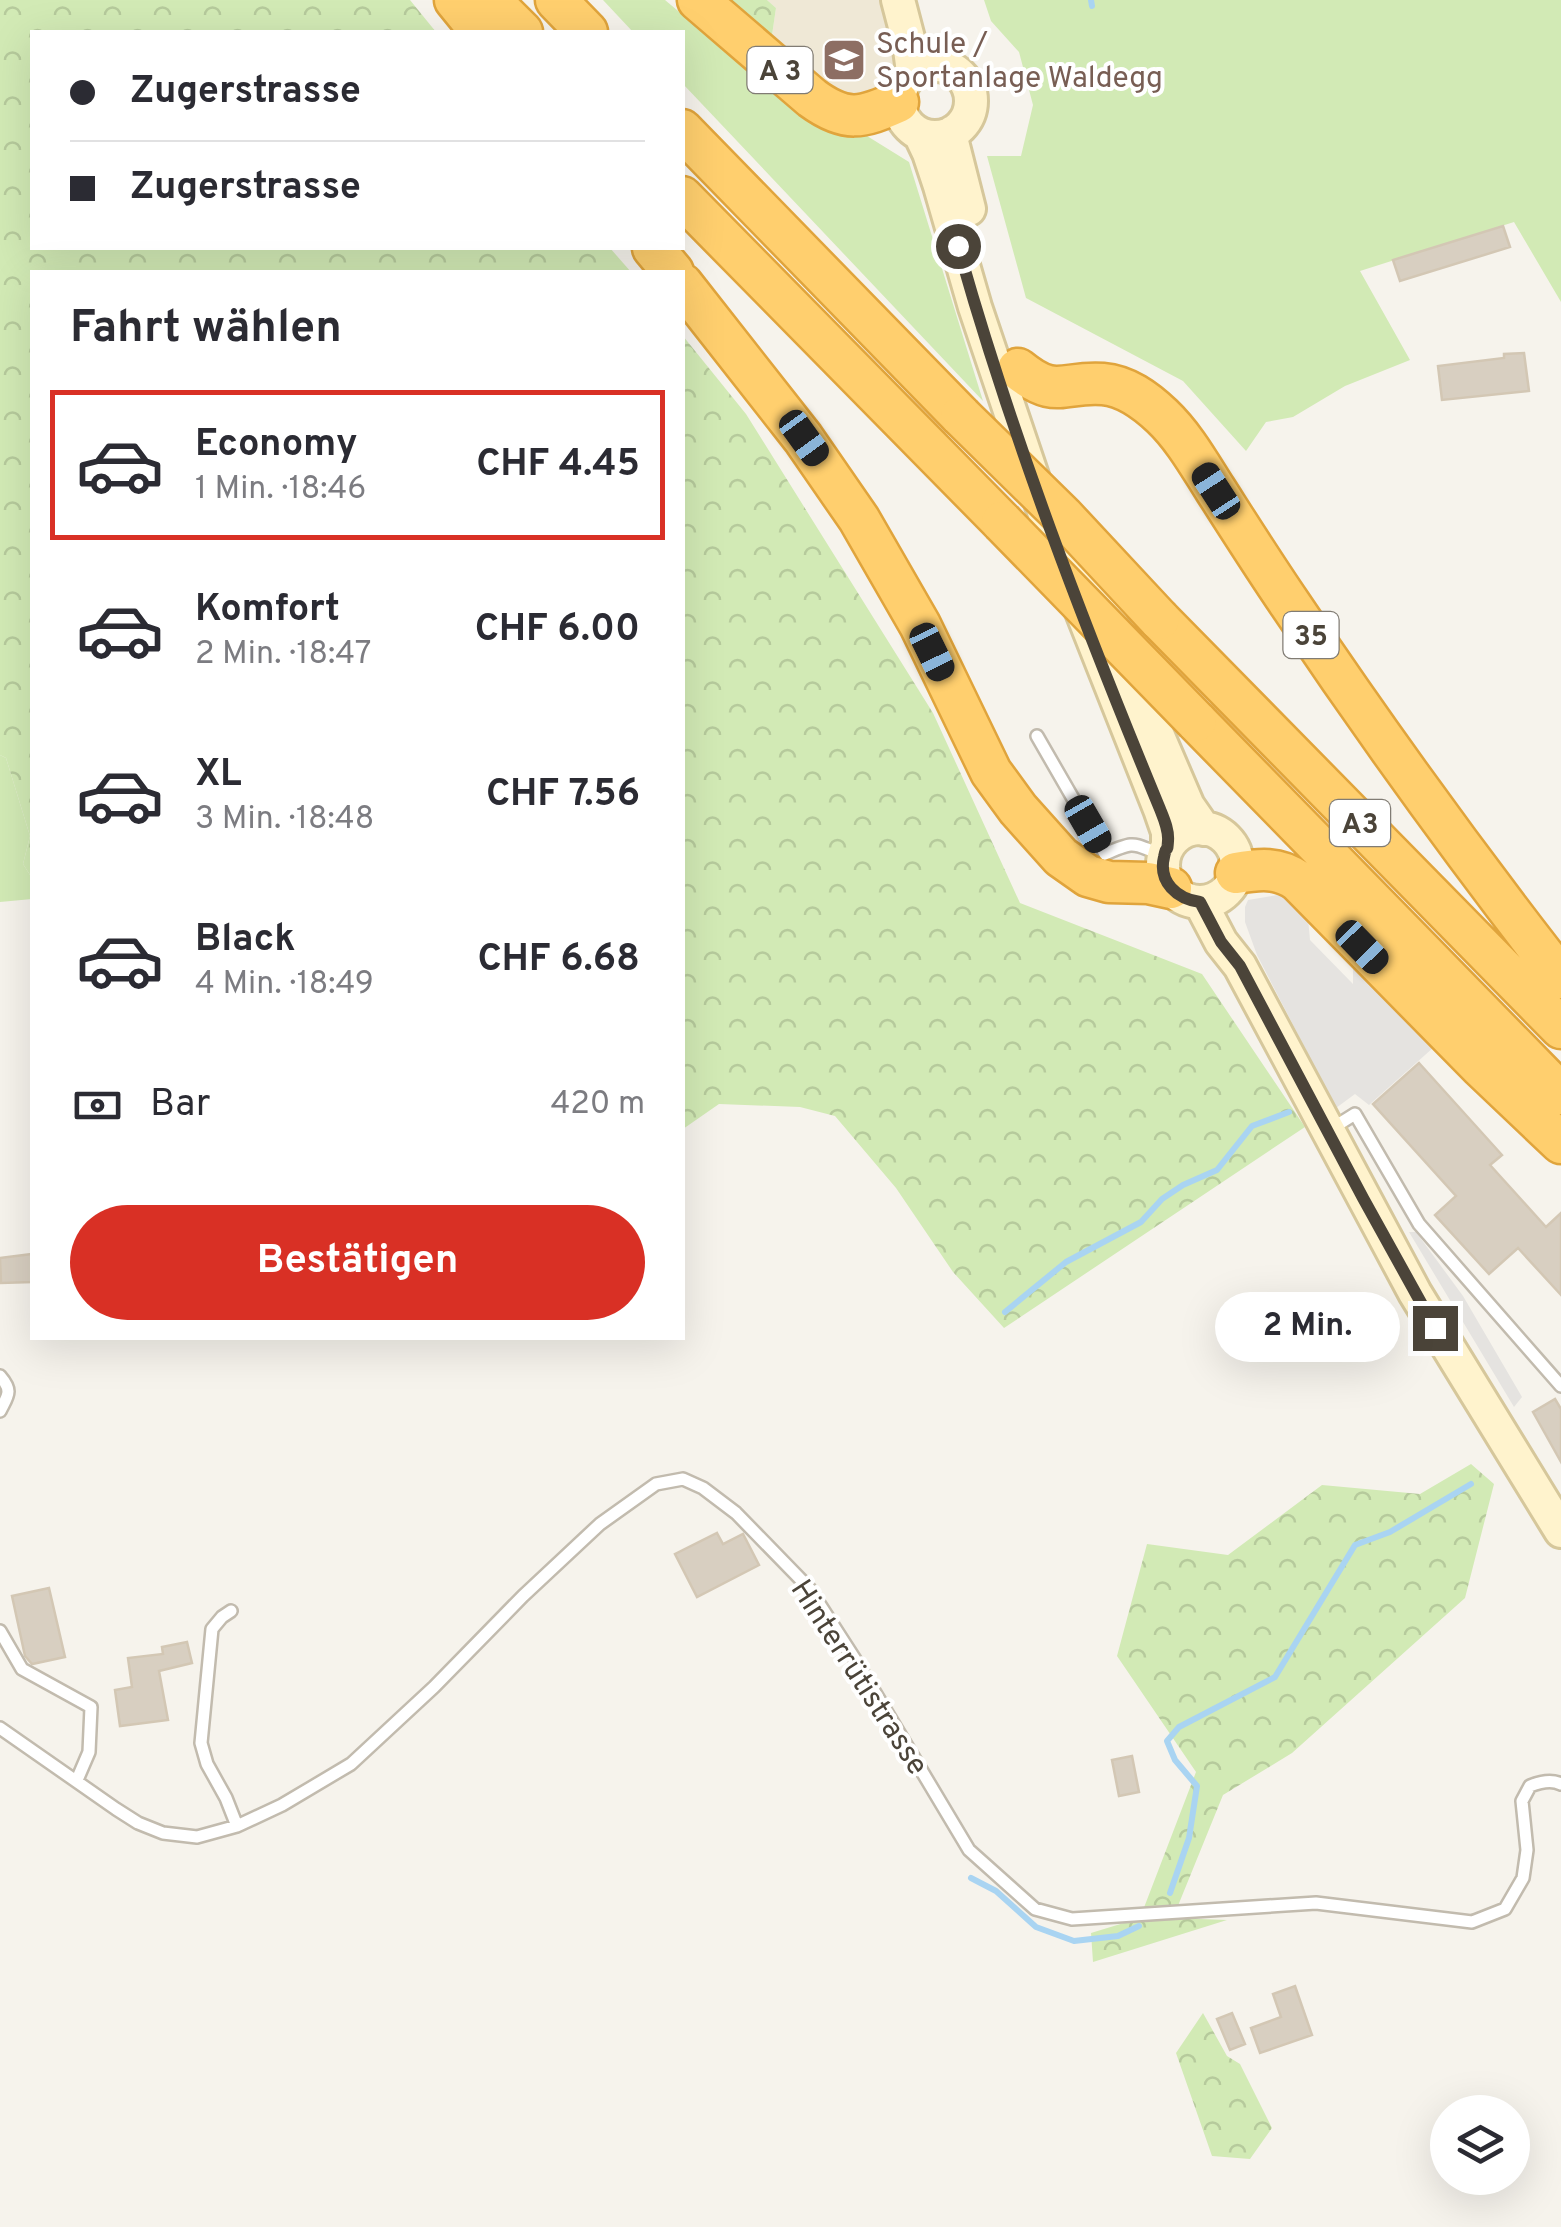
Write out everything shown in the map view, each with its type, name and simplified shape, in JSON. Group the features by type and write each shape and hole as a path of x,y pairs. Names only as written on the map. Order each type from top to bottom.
{"highway":[{"path":"456,0 480,30"},
{"path":"490,0 520,30"},
{"path":"556,0 585,30"},
{"name":"A 3","path":"698,0 830,110 846,116 872,114 918,93"},
{"name":"A3","path":"685,133 1561,1028"},
{"name":"A3","path":"685,199 1561,1094"},
{"path":"655,250 671,270"},
{"path":"685,288 804,438 860,519 920,625 991,772 1062,857 1088,876 1109,882 1148,883 1281,872 1298,882 1561,1144"},
{"name":"35","path":"1018,369 1037,383 1054,388 1098,384 1120,388 1138,397 1171,425 1382,738 1561,978"}],"main road":[{"path":"898,0 935,169 975,307 1054,541 1168,832 1221,942 1240,966 1415,1293 1561,1531"},
{"path":"918,93 961,76 971,95 968,116 953,132 937,137 918,93 936,55 921,0"},
{"path":"953,132 960,181 1066,508 1188,806 1204,828"},
{"path":"1204,828 1216,832 1226,839 1236,860 1193,877 1184,832 1204,828"}],"lane":[{"path":"1037,736 1105,854 1137,843 1193,877"},
{"path":"1327,1131 1355,1114 1419,1224 1561,1386"},
{"path":"0,1376 8,1385 9,1395 0,1411"},
{"name":"Hinterrütistrasse","path":"0,1728 116,1809 163,1834 198,1837 237,1826 282,1805 351,1764 600,1524 656,1484 682,1479 703,1488 736,1513 808,1588 969,1850 1035,1909 1072,1919 1316,1903 1472,1922 1504,1909 1523,1878 1526,1850 1522,1801 1530,1786 1542,1782 1561,1784"},
{"path":"231,1611 212,1630 201,1743 237,1826"},
{"path":"0,1632 22,1669 91,1707 89,1752 77,1780"}],"shaded area":[{"name":"Schule / Sportanlage Waldegg","path":"767,0 885,0 900,42 890,79 876,99 840,98 771,42 776,8"},
{"path":"1284,894 1308,918 1310,940 1353,984 1353,964 1434,1047 1369,1105 1355,1094 1336,1108 1257,955 1245,922 1248,900"},
{"path":"1409,1232 1416,1232 1463,1296 1522,1397 1514,1407"}],"green space":[{"path":"0,0 410,0 434,30 30,30 30,250 612,250 629,270 30,270 30,836 6,758 0,755"},
{"path":"603,0 665,0 808,120 859,131 909,162 983,401 685,86 685,30 631,30"},
{"path":"722,0 767,0 776,8 771,42"},
{"path":"984,0 1561,0 1561,302 1514,222 1360,271 1410,360 1345,386 1293,417 1266,422 1246,451 1183,381 1026,298 987,156 1021,156 1033,105 1019,52 991,21"},
{"path":"685,338 746,414 933,713 1020,903 1202,974 1305,1127 1004,1328 953,1272 896,1188 835,1116 800,1107 719,1104 685,1128"},
{"path":"0,755 6,758 30,836 23,864 30,875 30,899 0,902"},
{"path":"30,836 30,875 23,864"},
{"path":"1471,1464 1494,1484 1465,1598 1292,1753 1223,1795 1173,1918 1227,1920 1093,1962 1091,1933 1140,1918 1196,1772 1117,1656 1147,1544 1228,1555 1322,1485 1420,1494"},
{"path":"1203,2013 1227,2056 1240,2064 1272,2128 1250,2159 1212,2156 1176,2053"}],"building":[{"path":"1503,226 1510,247 1400,281 1393,260"},
{"path":"1524,353 1529,391 1442,400 1438,366"},
{"path":"1419,1063 1502,1155 1490,1165 1546,1227 1561,1213 1561,1295 1518,1248 1489,1274 1435,1215 1456,1196 1373,1104"},
{"path":"30,1254 30,1282 1,1283 0,1258"},
{"path":"1555,1399 1561,1409 1561,1462 1533,1412"},
{"path":"717,1533 723,1544 743,1534 759,1565 697,1597 675,1554"},
{"path":"49,1588 65,1657 32,1664 25,1656 12,1596"},
{"path":"187,1642 192,1663 159,1671 168,1720 120,1726 115,1690 132,1687 128,1658 163,1654 162,1647"},
{"path":"1132,1756 1139,1792 1119,1796 1112,1760"},
{"path":"1295,1986 1312,2035 1260,2053 1251,2028 1281,2017 1273,1994"},
{"path":"1232,2013 1245,2044 1230,2050 1217,2019"}],"waterway":[{"path":"1091,0 1092,6"},
{"path":"1005,1312 1066,1262 1141,1222 1162,1199 1183,1185 1217,1170 1252,1126 1289,1112"},
{"path":"1170,1893 1189,1838 1197,1786 1175,1760 1167,1741 1179,1727 1275,1677 1355,1545 1390,1532 1471,1484"},
{"path":"971,1878 996,1891 1036,1927 1074,1941 1118,1936 1139,1926"}],"place":[{"name":"Schule / Sportanlage Waldegg","path":"844,60"}],"route":[{"path":"958,246 1054,541 1168,832 1165,878 1179,896 1200,902 1221,942 1240,966 1435,1328"}]}
